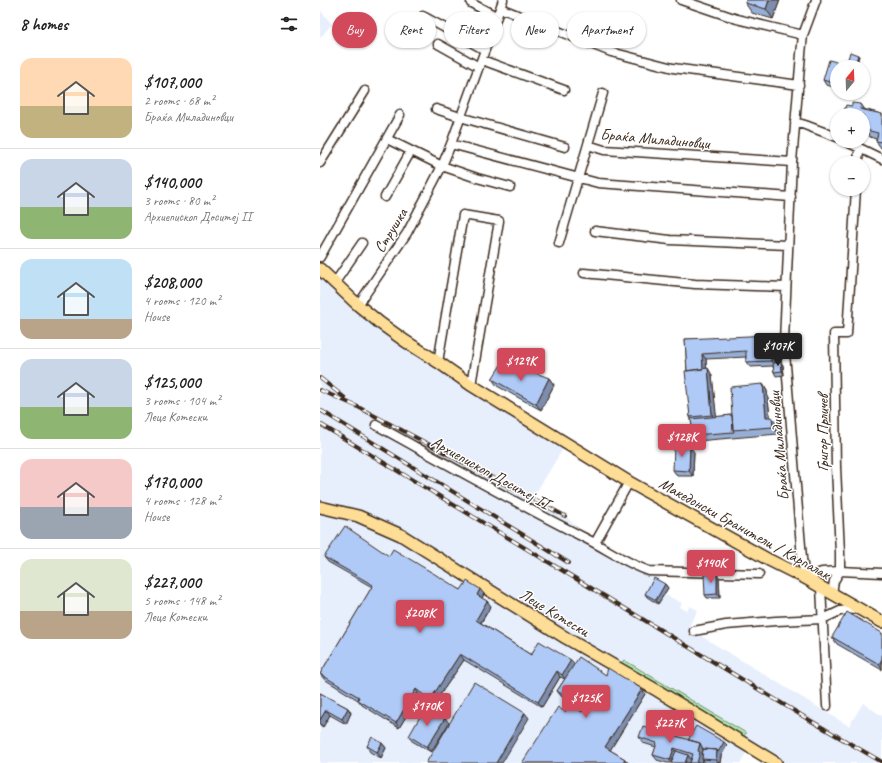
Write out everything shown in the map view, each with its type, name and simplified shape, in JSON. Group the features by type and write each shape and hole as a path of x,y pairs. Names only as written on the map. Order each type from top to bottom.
{"main road":[{"name":"Македонски Бранители / Карпалак","path":"320,269 334,284 358,305 405,341 471,385 629,482 769,560 805,578 882,622"},
{"name":"Леце Котески","path":"320,507 358,516 401,535 769,761"}],"street":[{"path":"681,0 737,19 803,35"},
{"name":"Браќа Миладиновци","path":"805,578 802,558 784,341 792,162 803,35 816,0"},
{"path":"471,4 488,12"},
{"name":"Струшка","path":"501,4 611,52 673,68 799,85"},
{"path":"436,23 485,50"},
{"path":"438,44 480,64 564,90"},
{"name":"Струшка","path":"358,305 407,233 442,166 452,144 460,117 485,50"},
{"path":"320,163 365,91"},
{"name":"Браќа Миладиновци","path":"560,243 603,93"},
{"path":"436,108 460,117 565,147"},
{"path":"320,256 400,115"},
{"path":"795,122 830,135"},
{"path":"387,139 442,166 510,187"},
{"path":"452,144 598,184 791,197"},
{"name":"Браќа Миладиновци","path":"588,145 604,150 792,162"},
{"path":"858,156 859,148 882,159"},
{"name":"Струшка","path":"385,197 411,151"},
{"name":"Григор Прличев","path":"832,594 834,582 840,571 836,467 834,334 847,334 856,196"},
{"path":"438,362 463,215 499,221 471,385"},
{"path":"595,232 670,240 788,245"},
{"name":"Струшка","path":"334,284 362,243"},
{"path":"584,273 695,284 786,287"},
{"name":"Архиепископ Доситеј II","path":"376,425 530,510 595,543 632,565 650,571 759,574"},
{"path":"595,543 629,482"},
{"path":"805,578 822,572 840,571 882,573"},
{"path":"821,587 827,706"},
{"path":"694,631 726,625 823,619 840,611 858,609"}],"shaded area":[{"path":"320,10 332,24 320,38"},
{"path":"320,269 358,305 566,444 532,499 565,516 595,543 660,577 648,598 658,604 664,594 682,603 680,607 687,611 690,606 698,610 688,628 849,726 863,703 882,716 882,763 776,763 749,746 741,763 320,763"}],"green space":[{"path":"624,660 746,733 740,741 617,667"}],"building":[{"path":"746,0 769,0 766,9 745,3"},
{"path":"850,52 858,55 856,60 848,59"},
{"path":"829,60 830,60 830,82 823,80"},
{"path":"852,103 861,104 860,108 845,108 846,105 852,106"},
{"path":"870,111 882,114 882,142 876,141 878,133 870,131"},
{"path":"770,335 771,361 746,362 746,351 702,354 703,369 687,371 685,339"},
{"path":"504,360 526,374 528,370 549,378 536,404 492,379"},
{"path":"781,362 782,371 774,372 773,363"},
{"path":"708,368 712,415 690,417 685,371"},
{"path":"763,384 766,417 772,417 773,427 733,430 730,387"},
{"path":"732,415 734,432 693,435 691,419"},
{"path":"674,446 690,446 689,471 673,470"},
{"path":"345,526 389,556 393,549 461,590 467,581 480,589 477,595 487,601 476,620 531,655 539,641 571,660 562,675 557,671 538,702 460,654 430,700 416,689 396,723 358,700 359,697 320,674 373,585 324,557"},
{"path":"704,574 717,574 717,594 705,595"},
{"path":"654,578 665,584 656,600 645,594"},
{"path":"847,612 882,633 882,659 879,664 832,637"},
{"path":"579,657 606,675 608,668 642,689 605,747 625,759 622,763 522,763 558,707 565,712 570,704 582,712 587,704 573,694 570,699 557,691"},
{"path":"474,682 525,713 496,763 426,763"},
{"path":"320,693 348,708 342,719 326,710 320,720"},
{"path":"426,706 445,718 427,747 409,736"},
{"path":"643,726 700,743 698,751 700,752 697,763 690,763 693,754 674,748 670,760 653,755 657,743 639,737"},
{"path":"696,726 724,742 718,752 717,750 703,749 700,743 688,740"},
{"path":"372,737 382,743 377,752 367,746"},
{"path":"703,749 717,750 716,760 702,759"},
{"path":"676,751 688,755 685,763 671,763"}],"railway":[{"path":"320,378 345,398"},
{"path":"320,390 356,406 565,516"},
{"path":"320,410 569,563"},
{"path":"320,424 806,718 882,762"}]}
